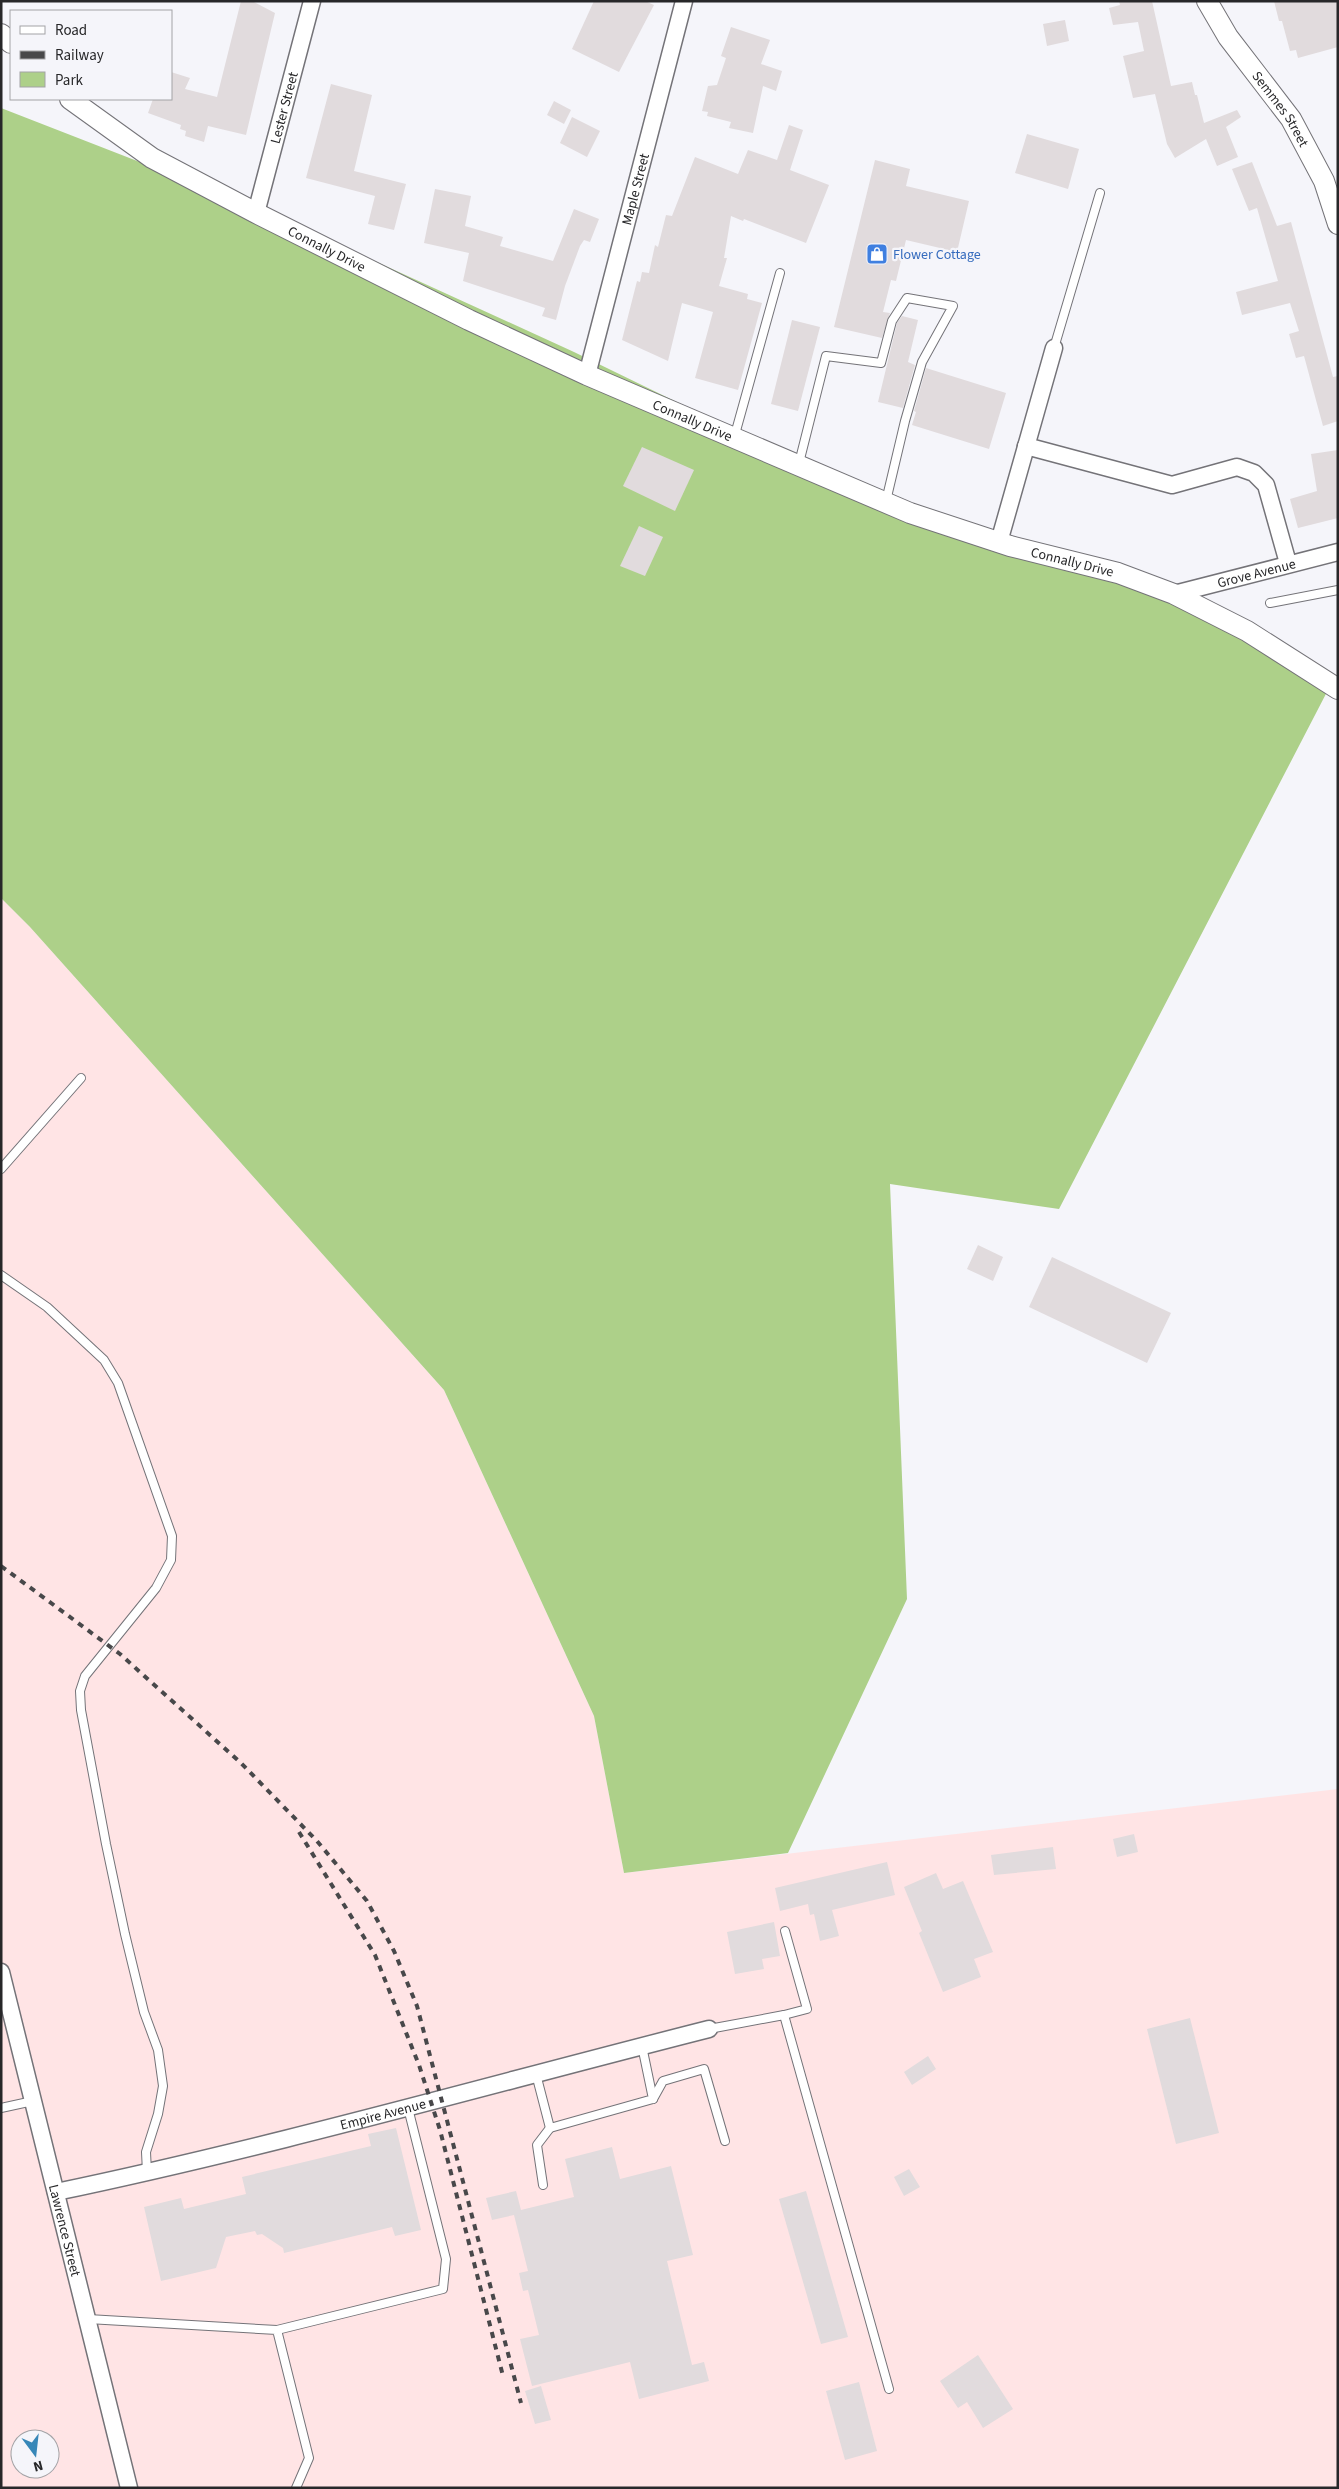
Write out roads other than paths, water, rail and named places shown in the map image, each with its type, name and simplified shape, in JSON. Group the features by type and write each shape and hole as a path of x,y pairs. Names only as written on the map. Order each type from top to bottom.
{"street":[{"name":"Lester Street","path":"256,213 312,1"},
{"name":"Maple Street","path":"587,375 684,1"},
{"name":"Semmes Street","path":"1207,1 1228,37 1291,119 1331,179 1338,224"},
{"name":"Connally Drive","path":"71,100 152,158 256,213 469,320 587,375 910,513 999,542 1118,573 1174,594 1247,631 1338,689"},
{"path":"999,542 1054,348"},
{"path":"1026,446 1172,485 1237,467 1254,473 1266,485 1288,563"},
{"name":"Grove Avenue","path":"1174,594 1288,563 1338,552"},
{"name":"Lawrence Street","path":"1,1972 129,2488"},
{"name":"Empire Avenue","path":"56,2192 147,2172 408,2108 709,2029"}],"lane":[{"path":"1054,348 1100,193"},
{"path":"734,438 780,273"},
{"path":"799,465 826,356 881,363 892,321 907,298 952,306 922,362 905,421 886,502"},
{"path":"1270,603 1338,590"},
{"path":"1,1170 81,1078"},
{"path":"1,1275 47,1307 104,1360 118,1384 172,1536 171,1560 156,1588 85,1676 80,1691 80,1710 106,1844 144,2012 158,2050 163,2086 158,2114 146,2152 147,2172"},
{"path":"709,2029 807,2009 785,1931"},
{"path":"784,2015 889,2389"},
{"path":"642,2046 653,2099"},
{"path":"543,2185 537,2145 550,2128 653,2099 663,2081 704,2069 725,2141"},
{"path":"536,2074 550,2128"},
{"path":"1,2108 33,2101"},
{"path":"88,2319 278,2330 443,2289 446,2260 408,2108"},
{"path":"278,2330 309,2458 296,2488"}],"railway":[{"path":"1,1566 120,1654 241,1763 317,1841 367,1901 394,1951 417,2006 521,2403"},
{"path":"299,1832 375,1955 419,2065 440,2130 503,2376"}],"place":[{"name":"Flower Cottage","path":"877,254"}]}
